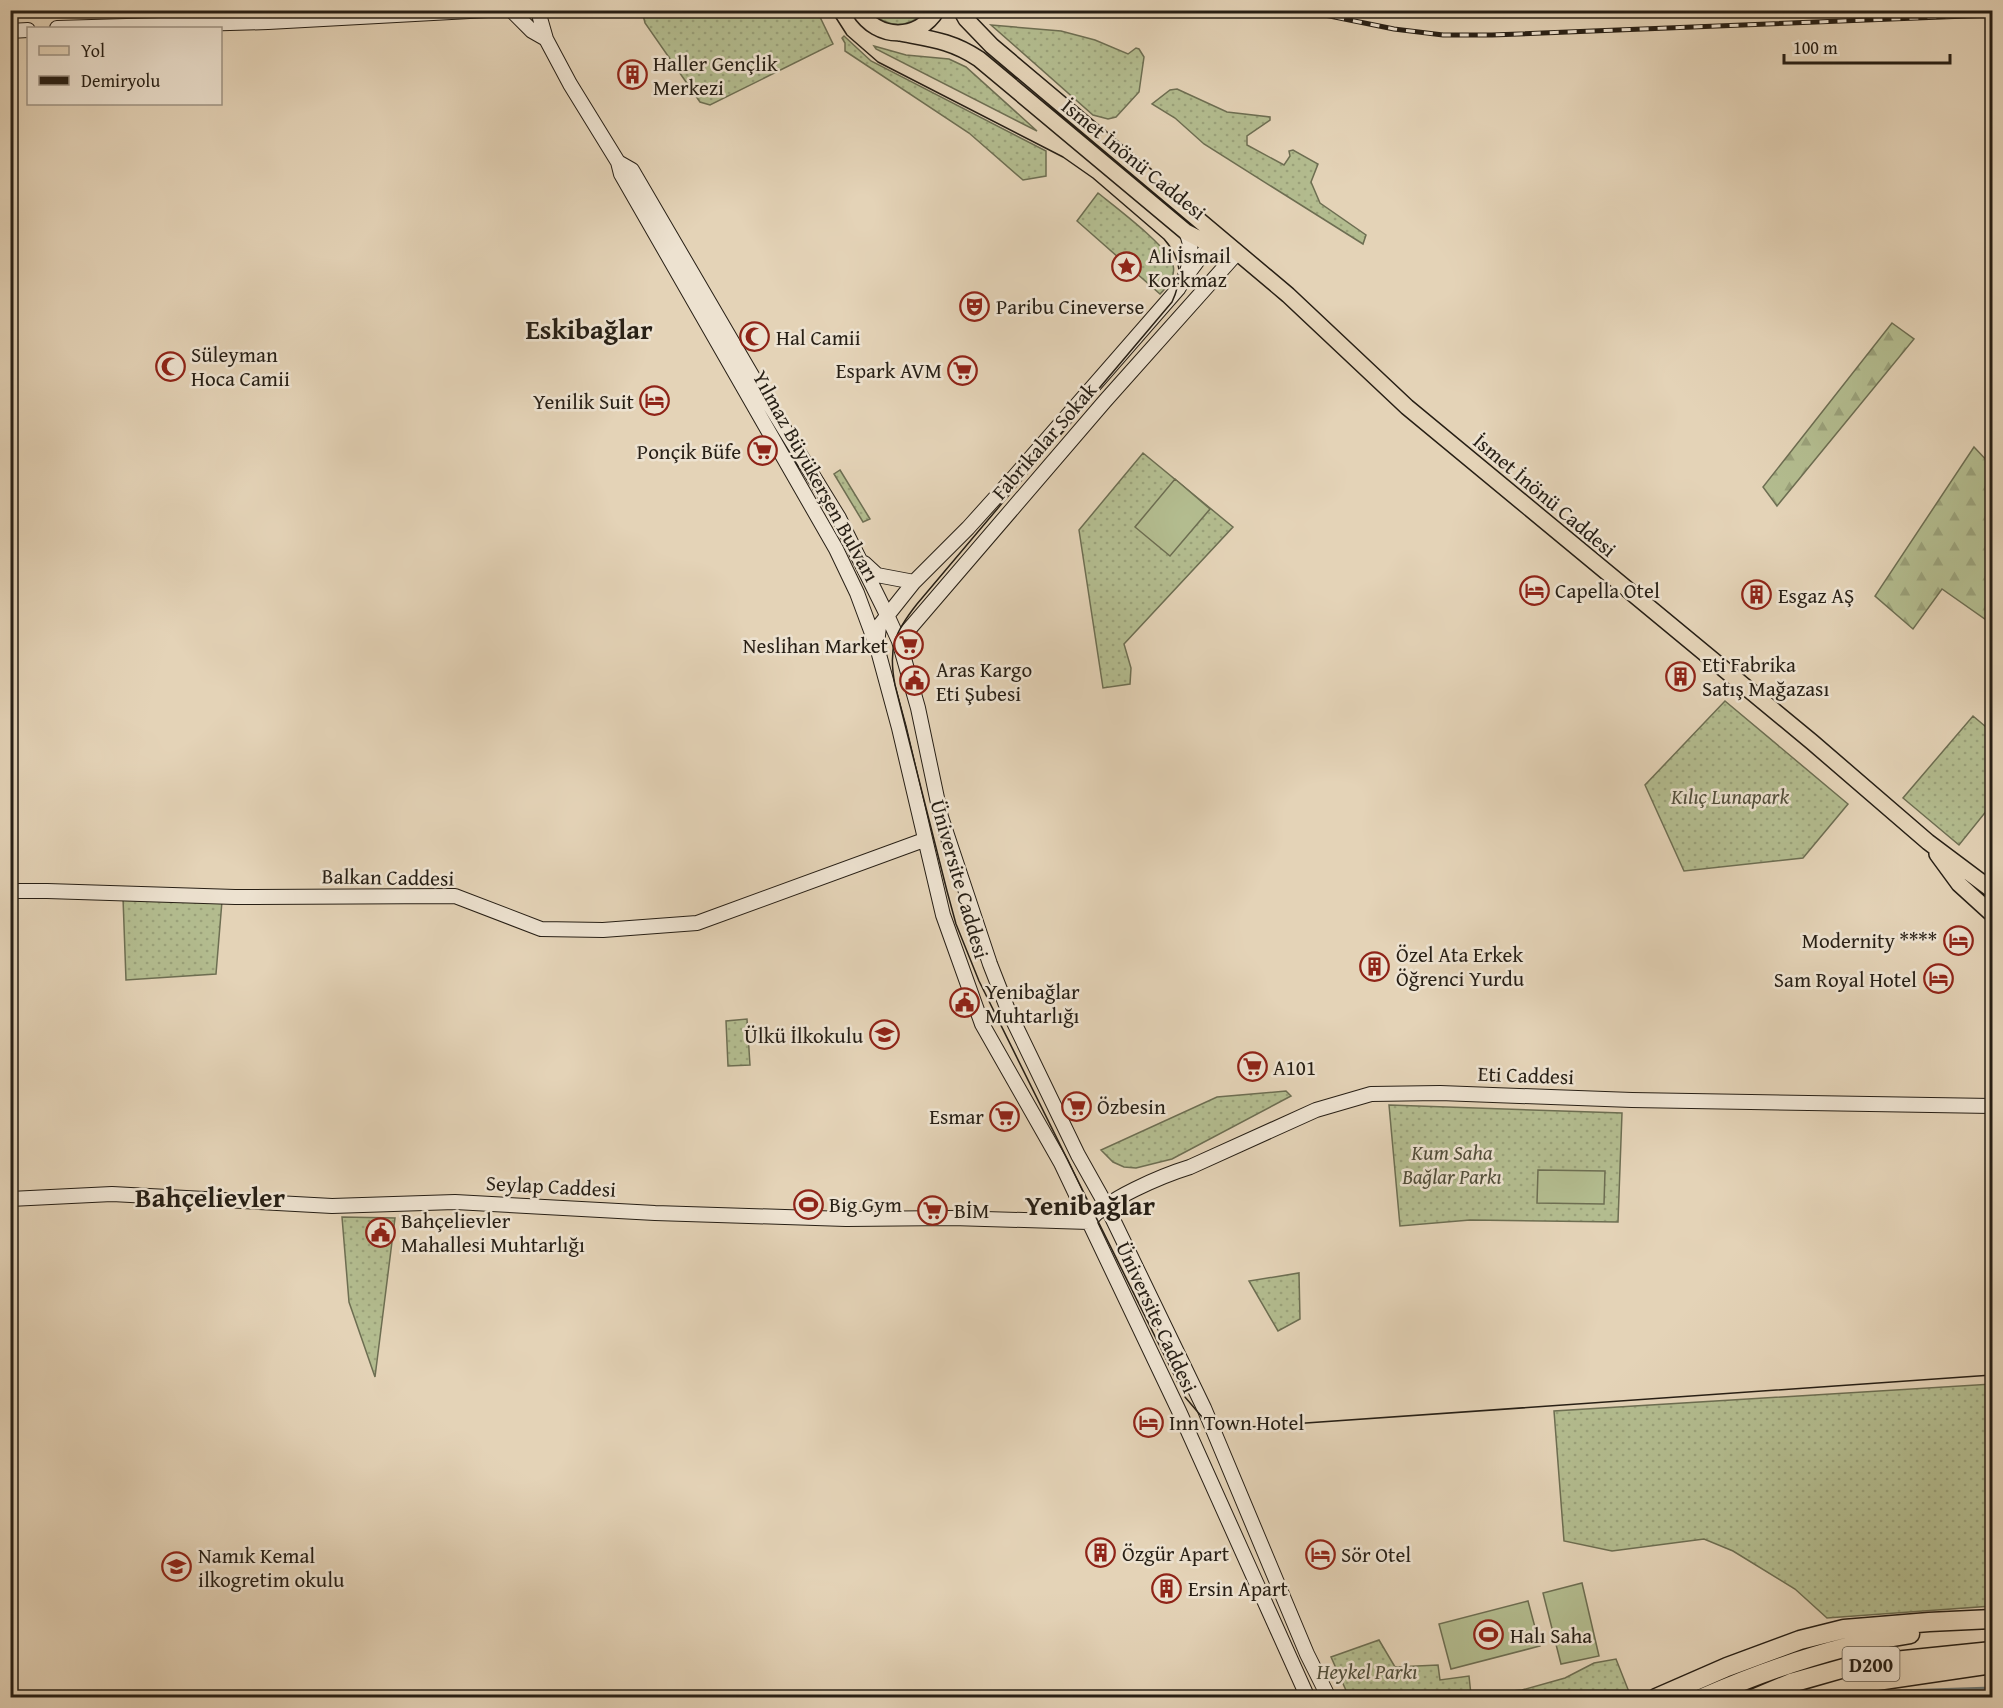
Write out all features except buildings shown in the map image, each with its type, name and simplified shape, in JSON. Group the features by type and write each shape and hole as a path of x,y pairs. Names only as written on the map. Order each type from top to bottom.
{"highway":[{"path":"1656,1698 1727,1667 1800,1640 1844,1629 1992,1619"},
{"name":"D200","path":"1702,1698 1724,1688 1809,1659 1870,1641 1992,1624"},
{"name":"D200","path":"1755,1698 1791,1683 1855,1665 1992,1651"},
{"path":"1811,1698 1863,1683 1992,1664"}],"main road":[{"path":"92,27 268,22 488,10"},
{"path":"512,10 532,31 546,39"},
{"path":"900,33 913,31 924,25 937,10"},
{"name":"İsmet İnönü Caddesi","path":"961,10 966,19 992,46 1212,240 1334,338 1402,403 1812,742 1928,842"},
{"name":"İsmet İnönü Caddesi","path":"857,11 877,28 888,32 942,40 962,48 979,59 1186,232 1212,240"},
{"path":"539,13 546,39 618,162"},
{"path":"10,31 27,30"},
{"name":"Yılmaz Büyükerşen Bulvarı","path":"618,162 632,170 755,381 839,518 899,641"},
{"name":"Yılmaz Büyükerşen Bulvarı","path":"618,162 621,174 836,549 875,639"},
{"name":"Fabrikalar Sokak","path":"1184,280 1191,257 1191,244 1186,232"},
{"name":"Fabrikalar Sokak","path":"875,639 879,626 914,582 968,528 1014,477 1184,280 1212,240"},
{"name":"Fabrikalar Sokak","path":"899,641 1105,401 1234,257"},
{"path":"861,560 877,575 914,582"},
{"path":"875,639 899,641"},
{"name":"Üniversite Caddesi","path":"875,639 899,728 943,915 982,1024 1061,1163 1179,1411 1308,1698"},
{"name":"Üniversite Caddesi","path":"899,641 918,708 941,817 990,964 1008,1010 1204,1408 1307,1654 1329,1698"},
{"name":"Balkan Caddesi","path":"10,891 235,897 455,896 541,929 603,930 698,923 924,840"},
{"path":"1928,842 1992,890"},
{"path":"1928,842 1959,884 1992,914"},
{"name":"Eti Caddesi","path":"1089,1222 1106,1205 1173,1172 1190,1167 1316,1110 1371,1094 1440,1093 1632,1100 1992,1106"},
{"name":"Seylap Caddesi","path":"10,1199 112,1194 332,1206 455,1202 666,1213 846,1219 952,1218 1089,1222"}],"green space":[{"path":"642,11 787,11 819,15 833,44 710,105 700,102 645,23"},
{"path":"870,11 925,11 912,21 898,24 883,21"},
{"path":"991,25 1061,31 1095,40 1128,54 1136,48 1139,49 1144,57 1139,92 1116,117 1108,119 1093,115"},
{"path":"844,36 871,61 1046,151 1046,176 1023,180 969,133 845,51 842,38"},
{"path":"874,46 906,55 949,59 966,67 1037,131 876,49"},
{"path":"1177,89 1227,112 1270,117 1270,120 1247,136 1247,145 1284,165 1290,156 1289,151 1293,150 1318,164 1311,182 1320,203 1366,235 1363,244 1204,144 1175,118 1152,104 1170,90"},
{"path":"1098,193 1140,227 1169,257 1173,265 1173,274 1168,285 1160,294 1077,221"},
{"path":"1892,323 1914,339 1777,506 1763,487"},
{"path":"1974,447 1992,466 1992,624 1942,589 1913,629 1875,596"},
{"path":"1143,453 1233,527 1124,644 1131,668 1130,684 1103,688 1079,530"},
{"path":"840,470 870,519 863,522 834,474"},
{"path":"1175,479 1210,509 1170,556 1135,527"},
{"name":"Kılıç Lunapark","path":"1725,701 1848,804 1803,858 1684,871 1645,785"},
{"path":"1973,716 1992,732 1992,804 1959,845 1903,798"},
{"path":"123,898 222,901 216,974 126,980"},
{"path":"747,1019 750,1065 728,1066 726,1021"},
{"path":"1286,1091 1291,1096 1172,1159 1136,1168 1124,1167 1113,1162 1101,1150 1217,1097"},
{"name":"Kum Saha Bağlar Parkı","path":"1389,1105 1622,1113 1618,1222 1470,1220 1400,1226"},
{"path":"1538,1170 1605,1171 1604,1204 1537,1203"},
{"path":"342,1217 395,1218 375,1377 349,1302"},
{"path":"1299,1273 1300,1319 1278,1331 1249,1281"},
{"path":"1992,1384 1992,1606 1827,1618 1795,1589 1733,1551 1704,1539 1612,1551 1564,1541 1554,1411"},
{"name":"Halı Saha","path":"1582,1583 1599,1656 1561,1664 1543,1593"},
{"name":"Halı Saha","path":"1528,1601 1540,1646 1451,1669 1439,1624"},
{"name":"Heykel Parkı","path":"1379,1640 1395,1667 1438,1665 1440,1680 1469,1676 1471,1695 1522,1690 1565,1678 1594,1663 1616,1659 1631,1697 1349,1697 1331,1657"}],"waterway":[{"path":"1862,1698 1899,1691 1992,1688"}],"tram line":[{"path":"831,10 847,35 878,62 1063,157 1093,178 1164,239 1177,261 1179,277 1172,302 917,604 898,633 892,661 895,685 947,891 956,924 979,981 1185,1397 1202,1417 1220,1426 1235,1428 1992,1375"}],"railway":[{"path":"1300,10 1394,29 1443,35 1992,15"}],"place":[{"name":"Haller Gençlik Merkezi","path":"632,75"},
{"name":"Ali İsmail Korkmaz","path":"1127,267"},
{"name":"Paribu Cineverse","path":"975,306"},
{"name":"Hal Camii","path":"755,337"},
{"name":"Süleyman Hoca Camii","path":"170,366"},
{"name":"Espark AVM","path":"963,370"},
{"name":"Yenilik Suit","path":"655,401"},
{"name":"Ponçik Büfe","path":"762,451"},
{"name":"Capella Otel","path":"1534,590"},
{"name":"Esgaz AŞ","path":"1757,595"},
{"name":"Neslihan Market","path":"909,645"},
{"name":"Eti Fabrika Satış Mağazası","path":"1681,676"},
{"name":"Aras Kargo Eti Şubesi","path":"915,681"},
{"name":"Modernity ****","path":"1958,940"},
{"name":"Özel Ata Erkek Öğrenci Yurdu","path":"1375,966"},
{"name":"Sam Royal Hotel","path":"1938,979"},
{"name":"Yenibağlar Muhtarlığı","path":"964,1003"},
{"name":"Ülkü İlkokulu","path":"884,1035"},
{"name":"A101","path":"1252,1067"},
{"name":"Özbesin","path":"1076,1106"},
{"name":"Esmar","path":"1005,1116"},
{"name":"Big Gym","path":"808,1204"},
{"name":"BİM","path":"933,1210"},
{"name":"Bahçelievler Mahallesi Muhtarlığı","path":"380,1232"},
{"name":"Inn Town Hotel","path":"1148,1422"},
{"name":"Özgür Apart","path":"1101,1553"},
{"name":"Sör Otel","path":"1320,1554"},
{"name":"Namık Kemal ilkogretim okulu","path":"177,1567"},
{"name":"Ersin Apart","path":"1167,1588"},
{"name":"Halı Saha","path":"1489,1635"}],"district":[{"name":"Eskibağlar","path":"589,329"},
{"name":"Bahçelievler","path":"210,1197"},
{"name":"Yenibağlar","path":"1090,1205"}]}
